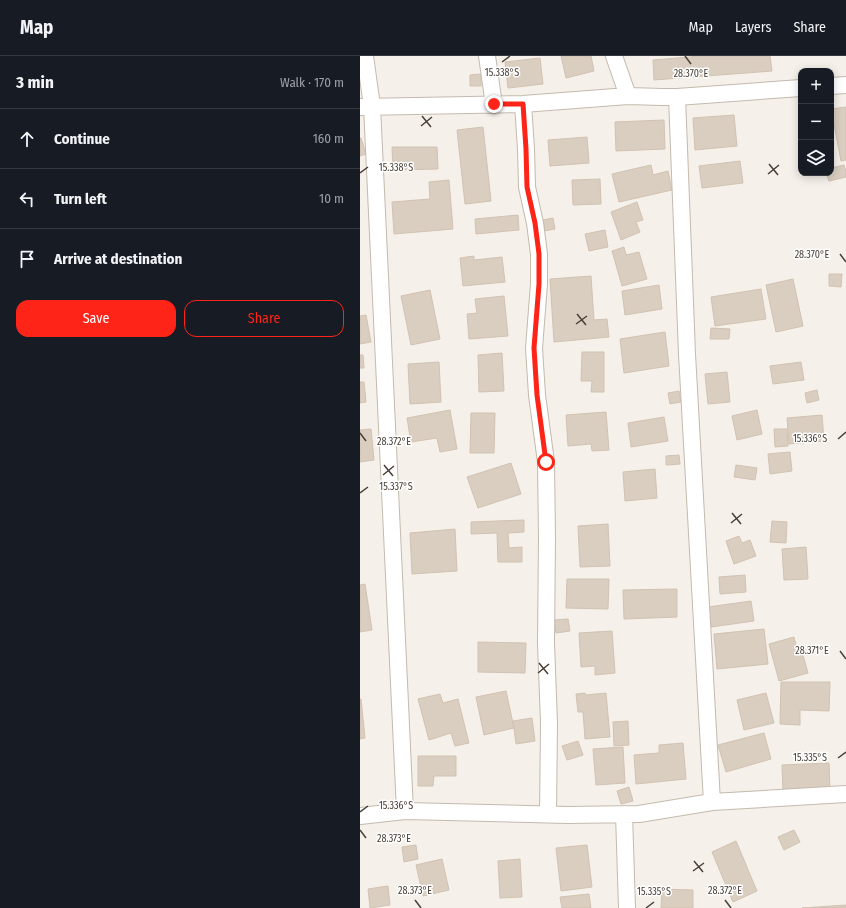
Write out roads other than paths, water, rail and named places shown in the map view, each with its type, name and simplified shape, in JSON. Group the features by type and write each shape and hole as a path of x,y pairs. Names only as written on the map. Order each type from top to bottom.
{"street":[{"path":"365,56 366,106 405,811"},
{"path":"487,56 494,104"},
{"path":"614,56 628,96"},
{"path":"834,86 846,85"},
{"path":"366,106 523,104 628,96 677,97 798,88"},
{"path":"677,97 687,354 712,802"},
{"path":"523,104 527,187 535,223 539,254 539,284 534,348 537,395 546,462 546,642 549,723 548,814"},
{"path":"360,816 405,811 568,815 639,814 712,802 846,794"},
{"path":"624,814 627,908"}]}
